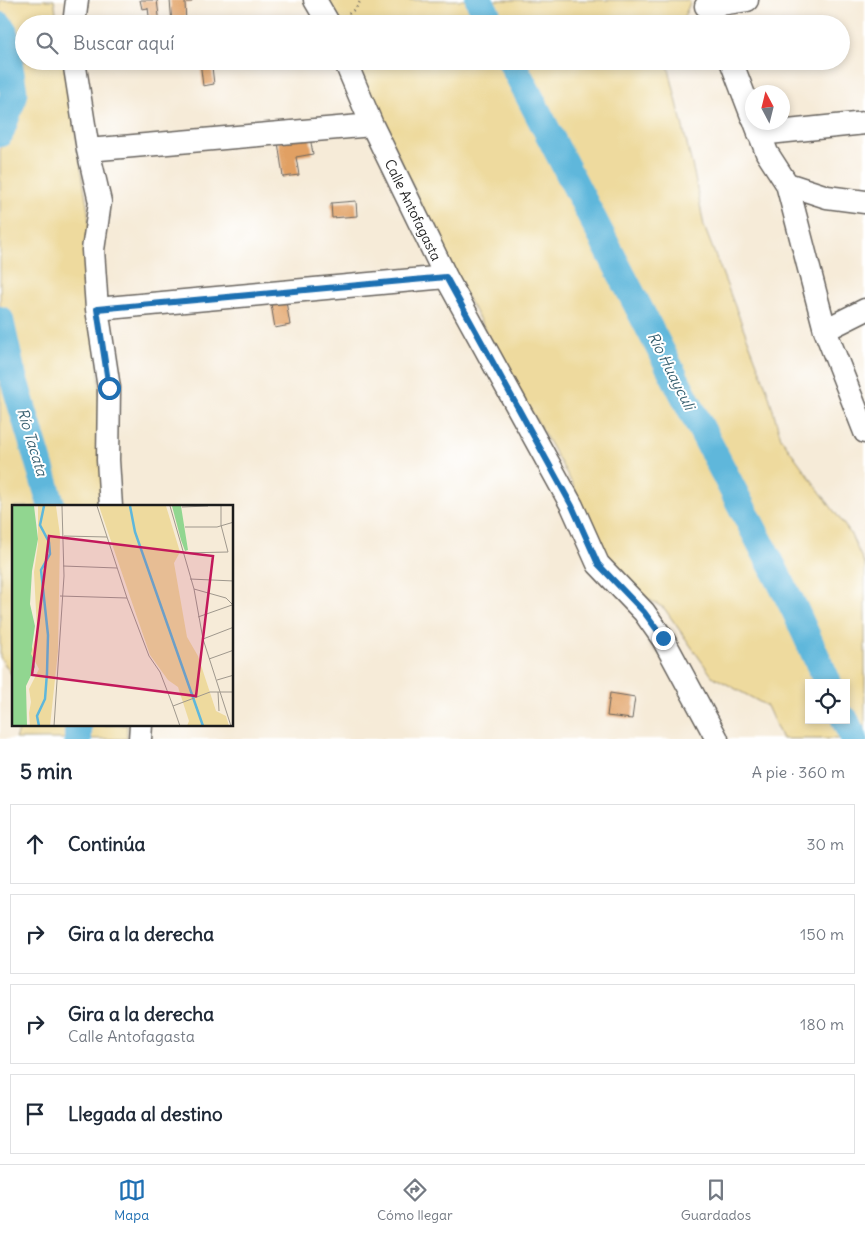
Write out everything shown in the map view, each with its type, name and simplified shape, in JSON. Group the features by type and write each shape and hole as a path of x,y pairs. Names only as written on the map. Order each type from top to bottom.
{"street":[{"path":"75,15 77,0"},
{"path":"315,0 330,15"},
{"path":"708,10 747,0"},
{"path":"75,70 88,150 100,202 93,250 97,309 109,388 108,460 111,505"},
{"name":"Calle Antofagasta","path":"349,70 372,125 446,277 572,506 598,564 644,612 663,638 717,739"},
{"path":"735,70 745,96"},
{"path":"790,124 865,123"},
{"path":"88,150 372,125"},
{"path":"758,130 767,153 787,184 825,330 865,432"},
{"path":"787,184 827,197 865,202"},
{"path":"97,309 446,277"},
{"path":"825,330 865,310"},
{"path":"140,739 141,726"}],"path":[{"path":"345,15 356,8 362,0"}],"sand":[{"path":"0,0 54,0 56,15 15,15 15,70 65,70 88,211 105,505 12,505 12,675 0,657"},
{"path":"325,0 688,0 690,3 685,15 333,15"},
{"path":"358,70 669,70 694,173 704,226 767,389 781,438 850,533 865,565 865,739 782,739 767,706 712,676 664,608 634,591 602,555 572,483 455,276"},
{"path":"20,726 127,726 127,739 15,739"}],"building":[{"path":"140,0 157,0 159,15 149,15 148,8 142,9"},
{"path":"170,0 192,0 192,2 185,2 186,15 171,15"},
{"path":"201,70 212,70 214,84 203,86"},
{"path":"310,137 313,154 296,157 299,175 283,177 278,142"},
{"path":"356,201 357,216 332,218 331,203"},
{"path":"286,301 290,325 275,328 271,304"},
{"path":"610,693 635,697 632,719 607,716"}],"waterway":[{"name":"Río Huayculi","path":"479,0 487,15"},
{"name":"Río Tacata","path":"0,26 4,32 14,95 0,133"},
{"name":"Río Huayculi","path":"516,70 794,608 826,679"},
{"name":"Río Tacata","path":"0,320 11,370 51,505"},
{"name":"Río Huayculi","path":"847,724 854,739"},
{"name":"Río Tacata","path":"78,726 78,739"}],"route":[{"path":"109,388 97,309 446,277 572,506 598,564 644,612 663,638"}]}
